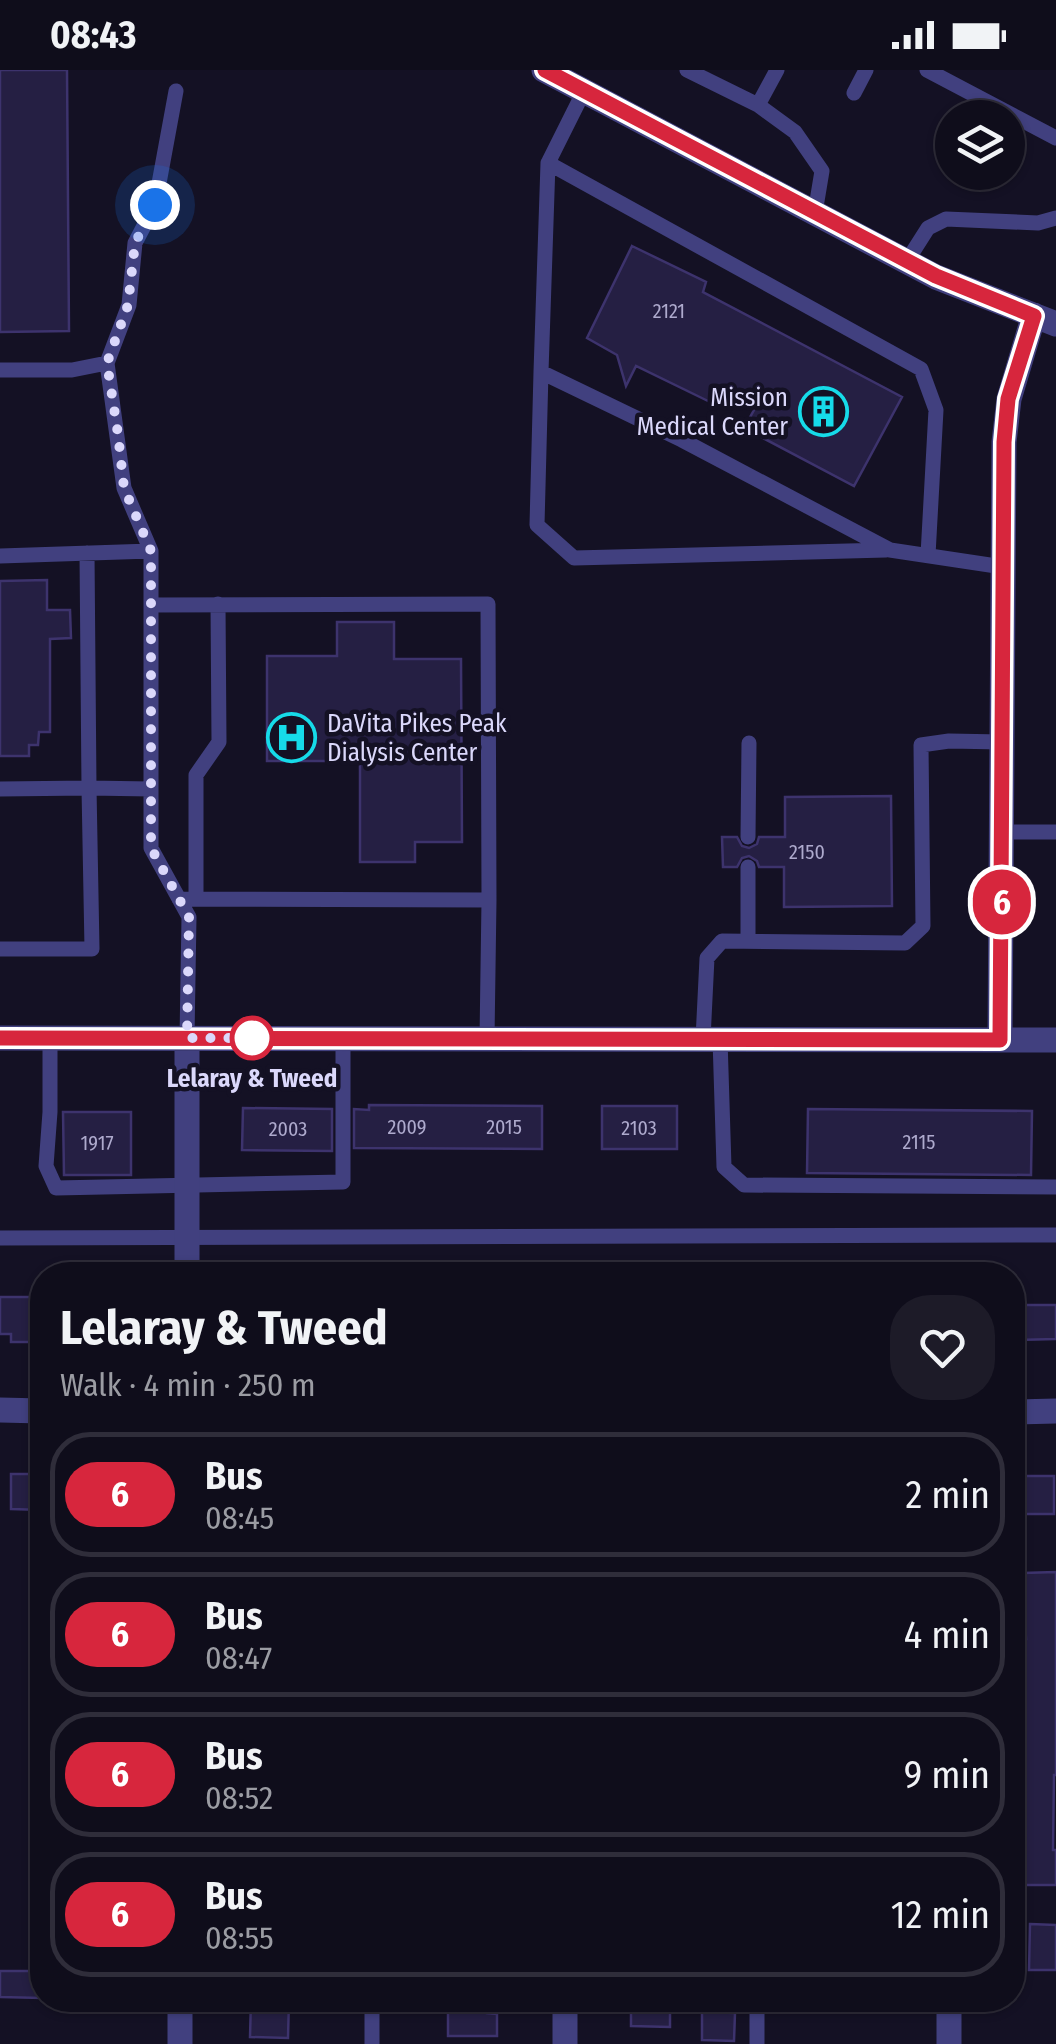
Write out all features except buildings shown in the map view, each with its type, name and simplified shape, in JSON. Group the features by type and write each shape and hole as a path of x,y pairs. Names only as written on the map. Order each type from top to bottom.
{"street":[{"path":"550,71 936,276 1045,320 1008,399 1004,442 1000,1040"},
{"path":"0,1038 1056,1040"},
{"path":"187,1038 187,1262"},
{"path":"0,1410 30,1411"},
{"path":"1025,1412 1056,1412"},
{"path":"180,2012 180,2044"},
{"path":"564,2044 565,2012"},
{"path":"949,2012 949,2044"}],"lane":[{"path":"687,70 758,105 795,132 822,171 815,213"},
{"path":"758,105 776,70"},
{"path":"854,93 866,70"},
{"path":"927,70 1056,138"},
{"path":"176,91 155,205 135,243 128,305 107,363 124,488 151,551 151,848 189,917 187,1038"},
{"path":"584,91 548,163 537,525 574,558 890,550 1003,567"},
{"path":"548,163 921,369 936,410 928,556"},
{"path":"907,261 928,228 946,220 1038,223 1056,218"},
{"path":"0,370 72,370 107,363"},
{"path":"541,372 682,440 890,550"},
{"path":"0,556 151,551"},
{"path":"0,949 92,948 87,553"},
{"path":"151,604 488,604 488,1038"},
{"path":"196,899 196,775 219,742 218,604"},
{"path":"1002,742 921,745 923,926 906,943 722,941 707,958 724,1167 744,1185 1056,1188"},
{"path":"748,837 749,743"},
{"path":"0,789 151,789"},
{"path":"1002,832 1056,832"},
{"path":"748,868 748,942"},
{"path":"179,899 489,900"},
{"path":"50,1038 46,1166 56,1188 343,1182 343,1038"},
{"path":"0,1238 1056,1235"},
{"path":"372,2012 372,2044"},
{"path":"757,2012 757,2044"}],"bus line":[{"name":"6","path":"0,1038 1000,1040 1004,442 1008,399 1034,316 936,276 545,70"}],"place":[{"name":"Mission Medical Center","path":"823,412"},
{"name":"DaVita Pikes Peak Dialysis Center","path":"292,738"},
{"name":"Lelaray & Tweed","path":"252,1038"}],"route":[{"path":"155,205 135,243 128,305 107,363 124,488 151,551 151,848 189,917 187,1038 265,1038 252,1038"}]}
